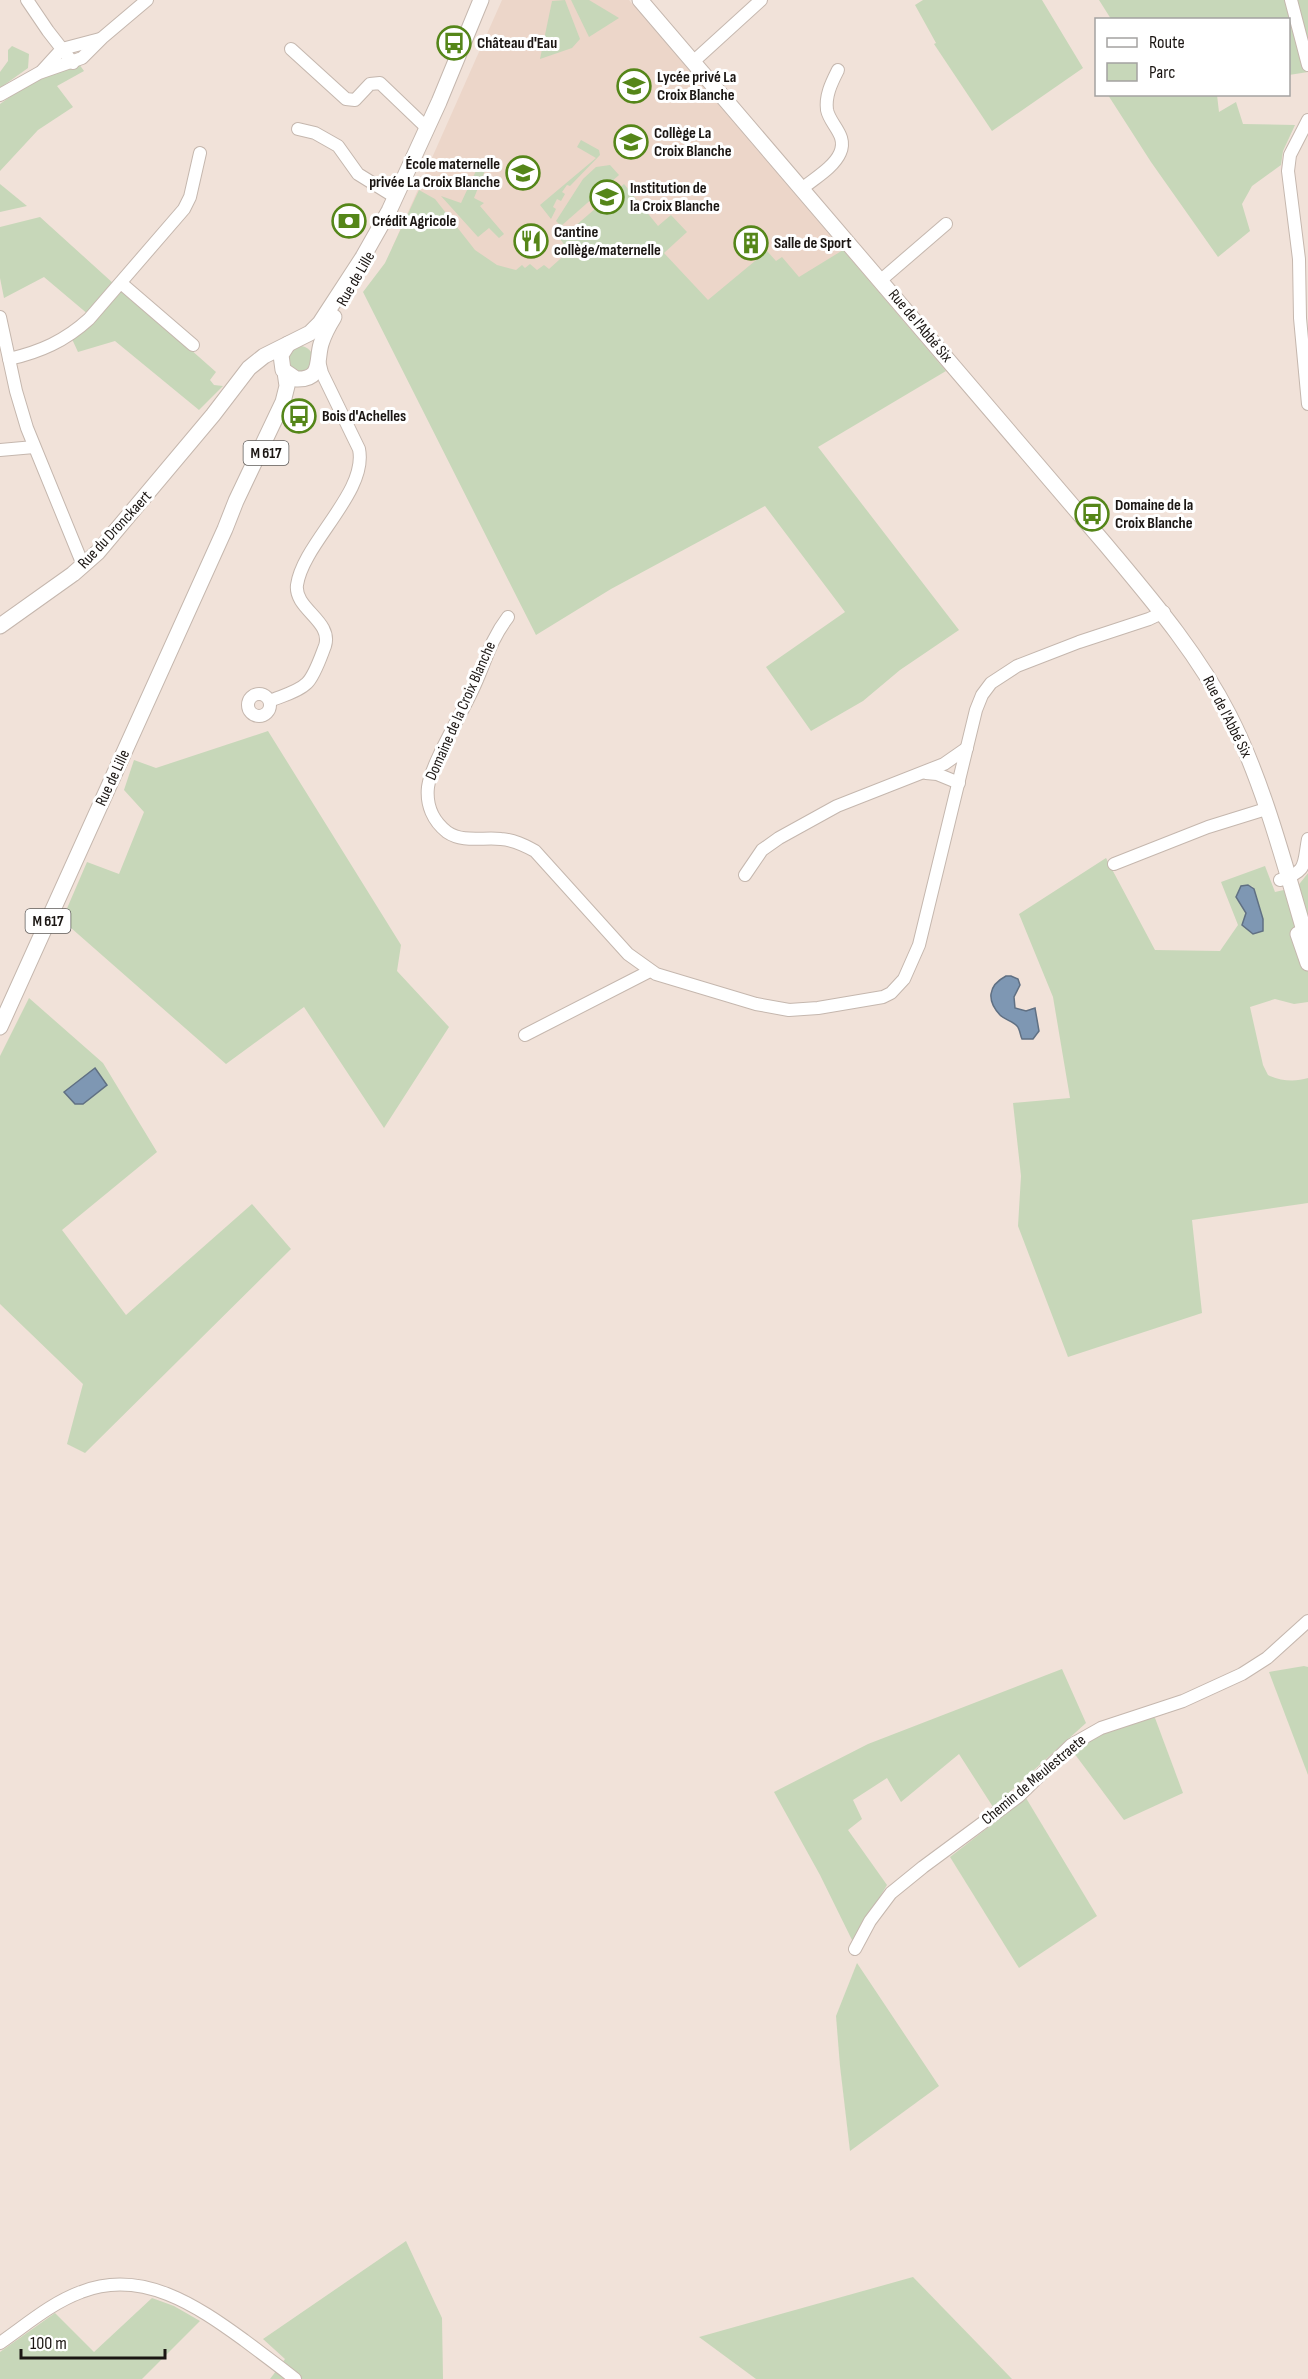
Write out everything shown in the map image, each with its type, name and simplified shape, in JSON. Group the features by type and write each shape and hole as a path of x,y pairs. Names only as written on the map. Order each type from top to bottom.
{"main road":[{"name":"Rue de Lille","path":"292,342 318,326 352,276 395,197 481,0"},
{"name":"Rue de Lille","path":"319,359 322,342 329,326 396,208 487,0"},
{"name":"Rue de l'Abbé Six","path":"640,0 1164,612 1194,657 1222,711 1252,778 1284,879"},
{"path":"292,342 310,343 317,350 319,359 317,369 309,377 296,379 284,370 280,355 292,342"},
{"name":"Rue du Dronckaert","path":"0,626 83,565 111,538 213,416 249,368 264,356 292,342"},
{"name":"Rue du Dronckaert","path":"213,416 257,370 269,365 284,370"},
{"name":"Rue de Lille","path":"0,1027 236,501 283,402 287,386 284,370"},
{"name":"Rue de Lille","path":"225,529 297,391 309,377"},
{"path":"1284,879 1308,944"},
{"path":"1284,879 1308,963"}],"street":[{"path":"27,0 73,63"},
{"path":"0,95 39,73 82,58 147,0"},
{"path":"694,61 761,0"},
{"path":"1291,0 1308,65"},
{"path":"39,73 62,49 102,38"},
{"path":"291,49 346,99 355,100 370,84 380,83 427,128"},
{"path":"803,188 835,161 841,151 841,136 828,113 826,103 838,70"},
{"path":"1308,120 1290,155 1288,171 1299,259 1300,318 1308,405"},
{"path":"298,129 315,133 338,146 358,174 395,197"},
{"path":"9,359 36,352 70,335 89,319 184,209 190,197 200,153"},
{"path":"881,280 946,224"},
{"path":"121,283 193,345"},
{"path":"0,317 21,408 34,447 83,565"},
{"path":"270,701 308,682 326,642 323,628 300,599 297,586 317,540 340,509 359,465 358,449 322,373 319,359"},
{"path":"309,377 326,392 345,420"},
{"path":"0,450 34,447"},
{"name":"Domaine de la Croix Blanche","path":"508,617 492,640 473,688 431,774 428,795 430,808 437,821 453,835 469,839 503,839 521,843 535,851 623,949 650,971 756,1004 785,1010 818,1008 879,998 889,994 906,976 919,945 979,702 986,689 1001,675 1033,659 1164,612"},
{"path":"744,875 762,850 779,838 837,806 950,761 967,748"},
{"path":"922,773 937,774 959,783"},
{"path":"1114,864 1208,827 1262,810"},
{"path":"1284,879 1301,871 1308,839"},
{"path":"525,1035 650,971"},
{"name":"Chemin de Meulestraete","path":"855,1949 870,1921 891,1893 1019,1796 1071,1746 1101,1728 1171,1706 1242,1674 1267,1658 1308,1621"},
{"path":"0,2343 65,2298 106,2285 132,2285 160,2290 189,2303 295,2379"}],"shaded area":[{"name":"Institution de la Croix Blanche","path":"502,0 629,0 847,255 664,359 392,248"}],"green space":[{"path":"565,0 580,39 572,48 540,59 552,1"},
{"path":"571,0 589,0 619,18 589,37"},
{"path":"923,0 1042,0 1083,68 992,131 934,44 936,43 915,5"},
{"path":"1099,0 1308,0 1308,72 1290,75 1290,18 1110,18"},
{"path":"12,46 29,54 28,68 0,88 0,72 8,61 8,50"},
{"path":"79,64 84,71 57,86 73,107 38,130 0,171 0,104 32,81"},
{"path":"1109,96 1217,96 1219,112 1236,102 1243,124 1295,125 1283,151 1281,165 1252,186 1242,204 1250,231 1218,257 1151,162"},
{"path":"581,140 599,150 600,155 570,186 567,185 562,192 565,194 561,201 557,199 553,207 556,209 551,219 540,205 596,158 577,147"},
{"path":"481,160 488,163 474,198 484,203 480,206 504,234 499,238 489,228 478,237 441,196 461,203"},
{"path":"610,165 619,175 561,226 556,221 583,179 596,167"},
{"path":"0,184 27,206 0,212"},
{"path":"624,184 658,226 671,215 687,232 664,253 708,300 767,251 776,261 782,257 799,277 843,250 946,371 818,447 959,630 900,670 863,701 811,731 766,667 845,612 765,506 611,589 536,635 363,292 385,263 419,190 435,199 475,250 497,265 516,270 522,265 525,268 530,264 537,270 544,265 549,269 569,251 560,239"},
{"path":"40,217 114,284 89,315 44,277 4,298 0,278 0,227"},
{"path":"121,288 216,372 210,380 214,385 223,386 199,410 115,341 78,352 72,339"},
{"path":"300,346 309,350 313,359 309,368 300,372 291,368 287,359 291,350"},
{"path":"268,731 401,945 397,971 449,1027 384,1128 304,1007 226,1064 62,920 87,862 119,874 144,812 124,790 134,760 156,768"},
{"path":"1106,858 1155,950 1220,951 1238,925 1221,882 1265,866 1275,892 1297,887 1308,873 1308,1002 1294,1004 1275,999 1250,1007 1263,1065 1268,1075 1288,1080 1308,1078 1308,1203 1192,1220 1202,1313 1068,1357 1018,1226 1021,1176 1013,1103 1070,1098 1053,997 1019,914","holes":["1241,886 1253,887 1244,929 1246,913 1236,897"]},
{"path":"29,998 103,1063 157,1152 62,1230 126,1315 252,1204 291,1249 85,1453 67,1444 83,1384 0,1304 0,1056"},
{"path":"1308,1667 1308,1775 1269,1672"},
{"path":"1062,1669 1086,1723 993,1807 959,1754 901,1802 887,1778 853,1800 862,1819 848,1830 887,1885 853,1942 820,1875 774,1792 868,1744"},
{"path":"1148,1717 1155,1718 1183,1793 1124,1820 1071,1749 1097,1734"},
{"path":"1026,1798 1097,1916 1019,1968 950,1857"},
{"path":"857,1963 939,2086 850,2151 836,2016"},
{"path":"406,2241 442,2318 443,2379 270,2379 285,2359 263,2339"},
{"path":"913,2277 1012,2379 756,2379 699,2337"},
{"path":"152,2298 174,2306 200,2321 142,2379 0,2379 0,2352 55,2313 94,2352"}],"water":[{"path":"1248,885 1254,889 1263,919 1263,931 1253,934 1242,925 1246,913 1236,897 1241,886"},
{"path":"1006,976 1018,979 1020,985 1014,997 1015,1008 1026,1011 1035,1008 1039,1031 1033,1039 1022,1039 1017,1026 1000,1015 993,1004 992,989"},
{"path":"95,1068 107,1085 83,1104 75,1104 64,1092"}],"place":[{"name":"Château d'Eau","path":"454,43"},
{"name":"Lycée privé La Croix Blanche","path":"634,86"},
{"name":"Collège La Croix Blanche","path":"631,142"},
{"name":"École maternelle privée La Croix Blanche","path":"523,173"},
{"name":"Institution de la Croix Blanche","path":"607,197"},
{"name":"Crédit Agricole","path":"349,221"},
{"name":"Cantine collège/maternelle","path":"531,241"},
{"name":"Salle de Sport","path":"751,243"},
{"name":"Bois d'Achelles","path":"299,416"},
{"name":"Domaine de la Croix Blanche","path":"1092,514"}]}
